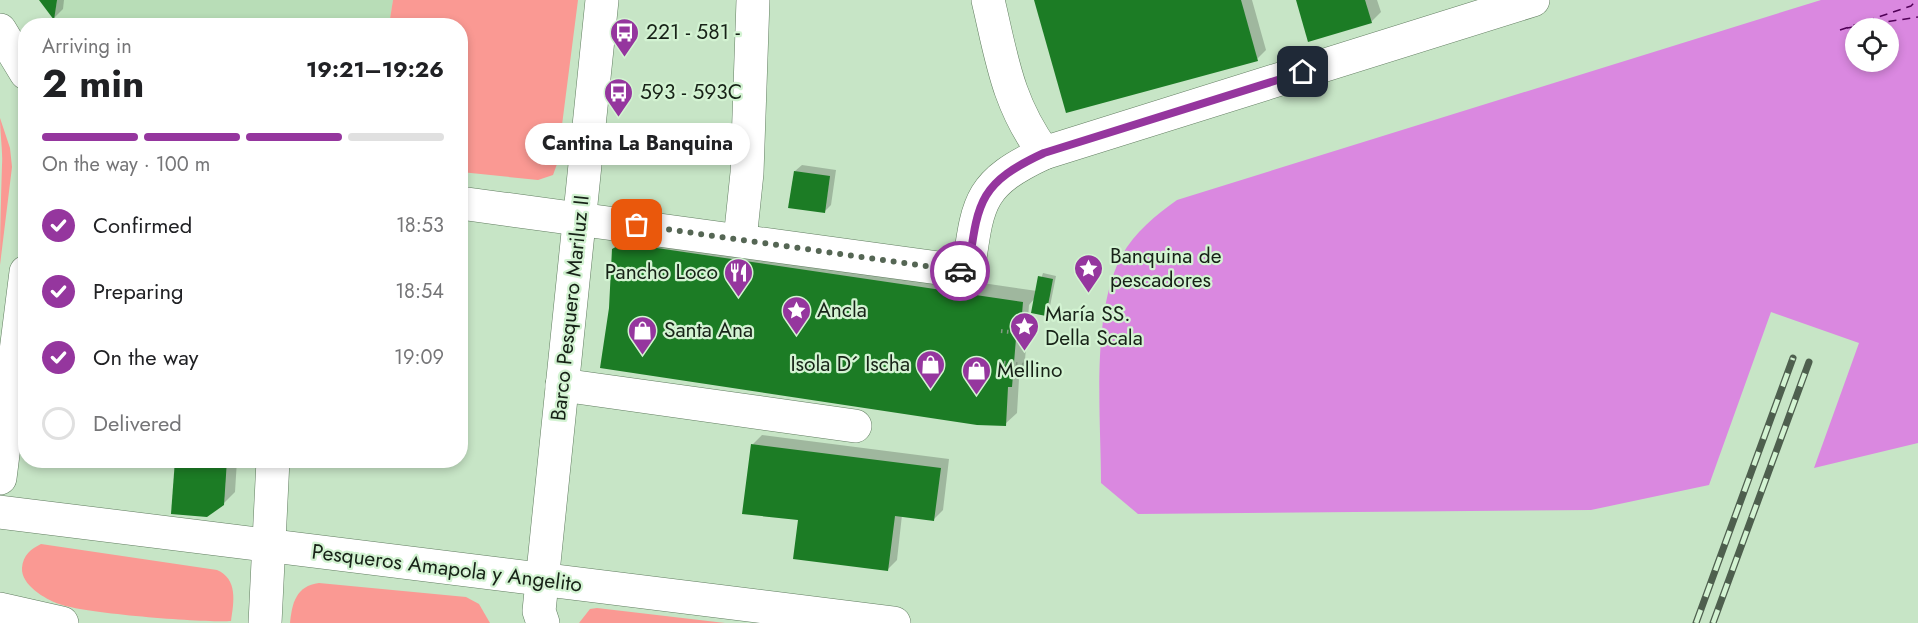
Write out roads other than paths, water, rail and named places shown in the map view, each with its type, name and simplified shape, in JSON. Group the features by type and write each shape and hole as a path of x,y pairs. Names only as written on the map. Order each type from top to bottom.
{"street":[{"name":"Barco Pesquero Mariluz II","path":"539,609 602,0"},
{"path":"740,240 747,172 753,0"},
{"path":"988,0 1011,96 1020,117 1044,153"},
{"path":"468,204 578,217 968,272 974,227 986,195 996,181 1013,167 1044,153 1533,0"},
{"path":"0,30 18,60"},
{"path":"0,478 18,335"},
{"path":"562,385 855,426"},
{"path":"264,623 273,468"},
{"name":"Pesqueros Amapola y Angelito","path":"0,512 268,545 539,609 894,623"},
{"path":"0,609 62,623"}],"railway":[{"path":"1696,623 1793,358"},
{"path":"1713,623 1809,362"}],"place":[{"name":"221 - 581 -","path":"625,58"},
{"name":"593 - 593C","path":"619,118"},
{"name":"Cantina La Banquina","path":"637,225"},
{"name":"Banquina de pescadores","path":"1089,294"},
{"name":"Pancho Loco","path":"739,298"},
{"name":"Ancla","path":"796,336"},
{"name":"María SS. Della Scala","path":"1024,352"},
{"name":"Santa Ana","path":"643,356"},
{"name":"Isola D´ Ischa","path":"931,390"},
{"name":"Mellino","path":"976,396"}]}
